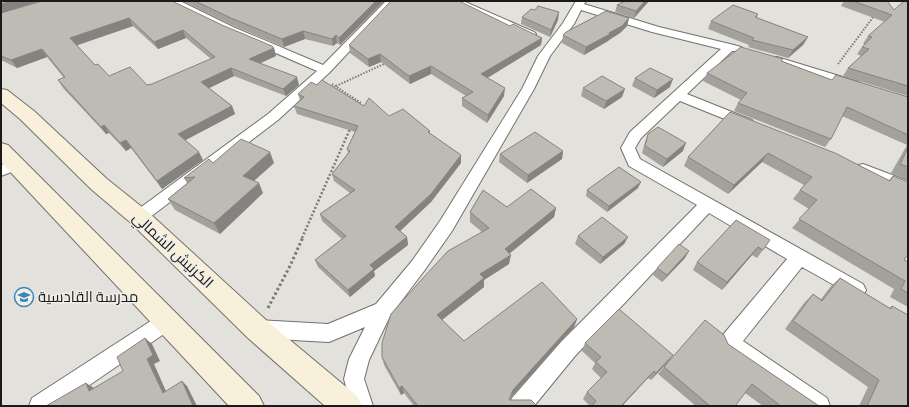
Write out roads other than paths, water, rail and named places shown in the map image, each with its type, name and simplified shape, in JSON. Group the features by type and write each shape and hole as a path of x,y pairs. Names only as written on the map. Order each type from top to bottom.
{"main road":[{"name":"الكرنيش الشمالي","path":"1,94 27,115 99,184 139,217 257,329 347,406"},
{"path":"5,162 167,322 246,405"}],"street":[{"path":"172,1 322,72"},
{"path":"139,217 273,117 322,72 392,1"},
{"path":"453,1 475,9 546,42"},
{"path":"362,406 354,380 359,359 383,310 418,266 446,226 528,89 544,56 546,42 580,4 656,30 750,53"},
{"path":"730,48 635,135 628,148 634,162 868,296"},
{"path":"763,57 864,89"},
{"path":"678,95 760,128"},
{"path":"849,163 908,187"},
{"path":"520,406 573,344 708,204"},
{"path":"800,256 729,342 819,406"},
{"path":"257,329 329,333 383,310"},
{"path":"40,406 167,322"}],"place":[{"name":"مدرسة القادسية","path":"24,297"}]}
